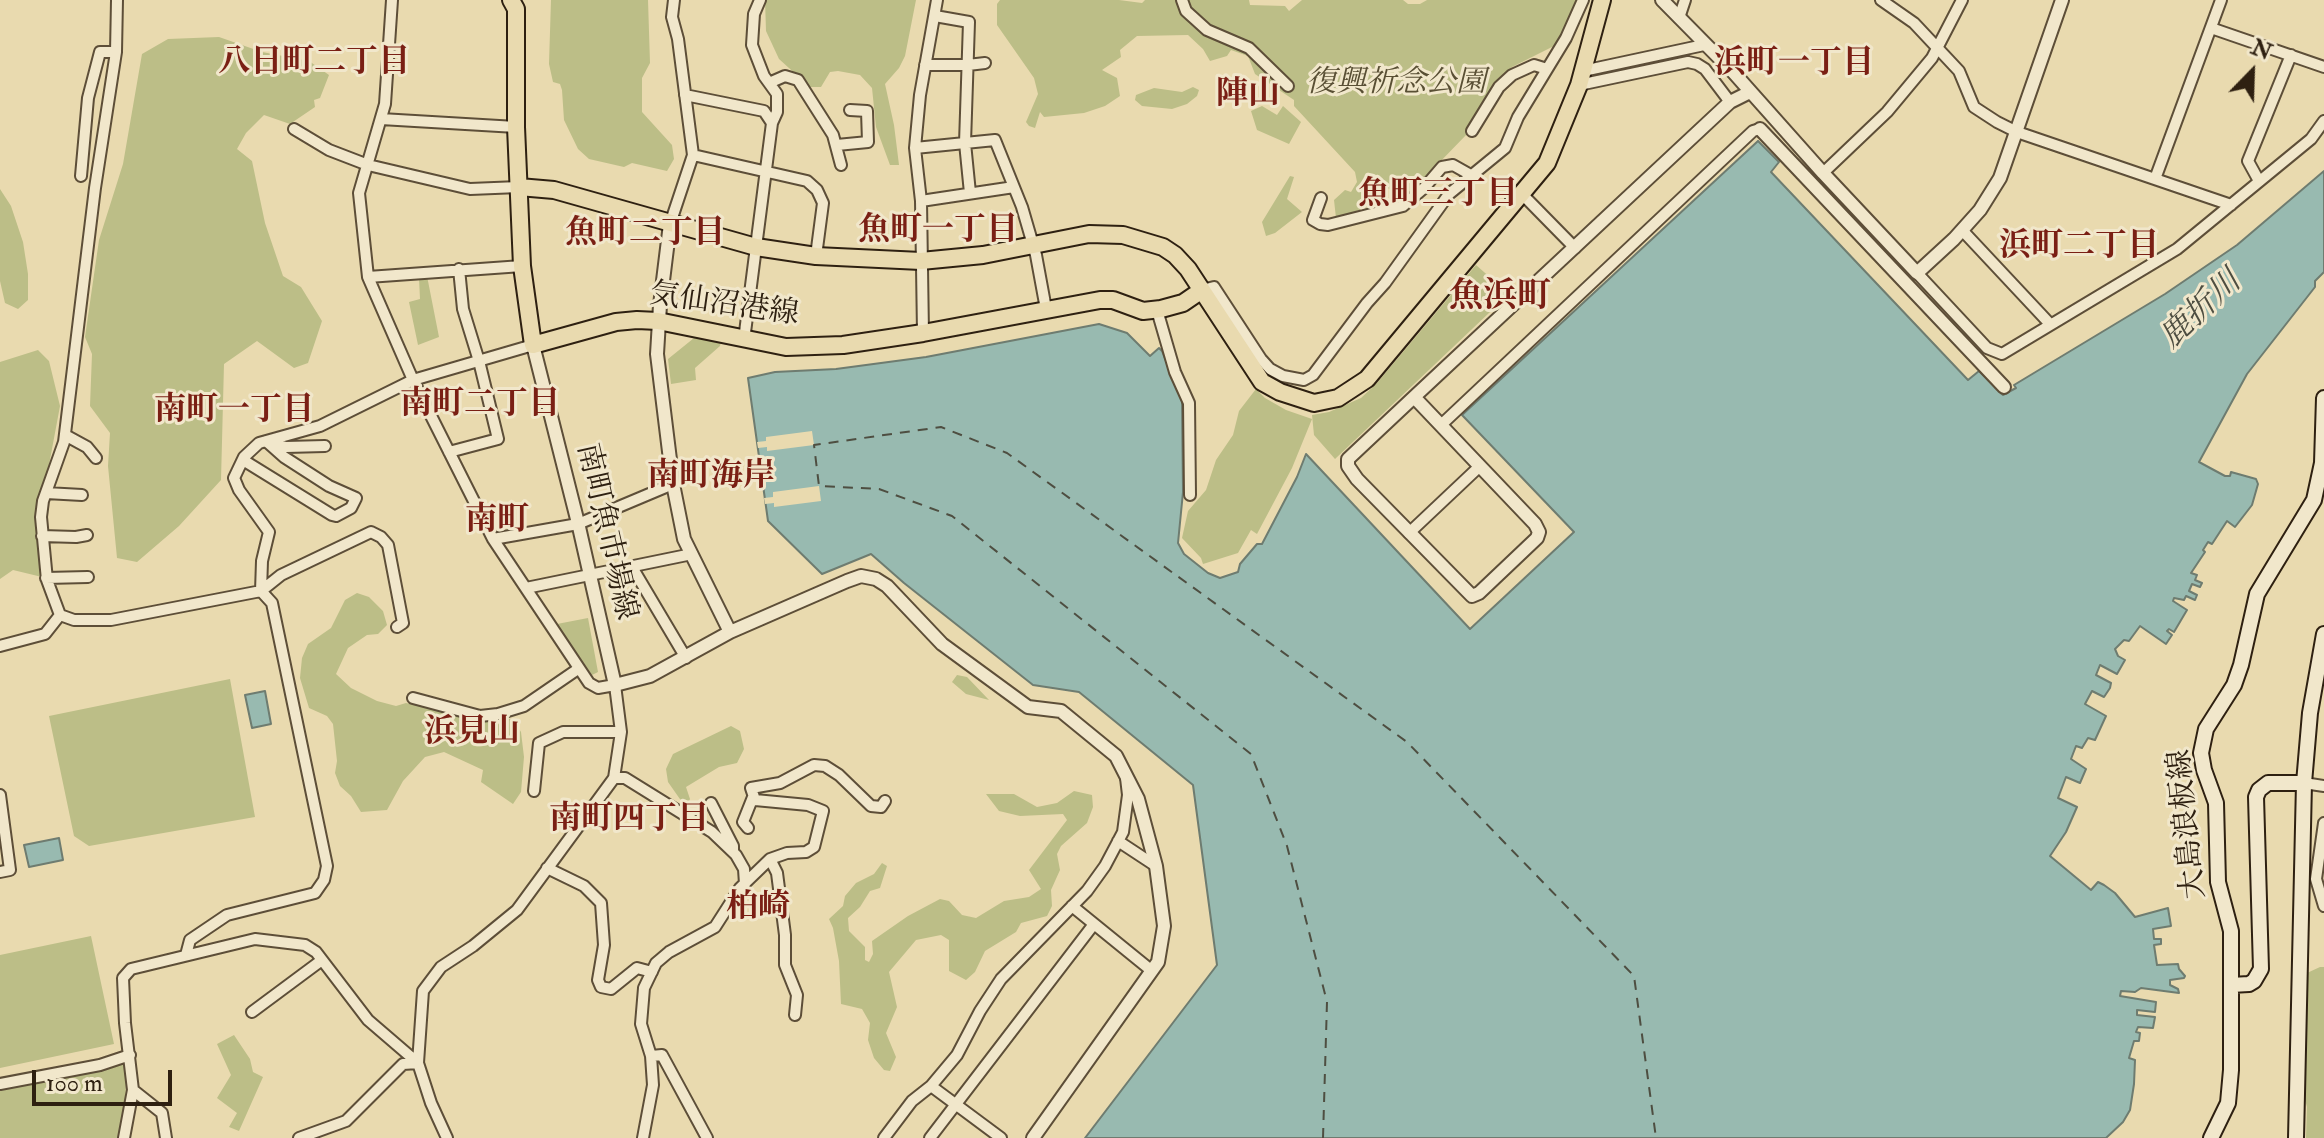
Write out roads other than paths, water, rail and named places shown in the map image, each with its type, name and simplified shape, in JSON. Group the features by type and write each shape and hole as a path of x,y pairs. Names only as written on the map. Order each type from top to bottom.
{"main road":[{"path":"511,0 516,9 516,127 522,266 533,345"},
{"path":"519,187 554,190 756,247 816,256 921,261 983,255 1089,234 1123,235 1163,247 1175,255 1202,290 1262,382 1280,392 1314,403 1338,398 1367,379 1547,163 1581,78 1602,0"},
{"path":"1157,310 1183,303 1202,290"},
{"name":"気仙沼港線","path":"533,345 616,322 658,321 786,347 843,345 1100,300 1113,300 1143,311 1157,310"},
{"name":"大島浪板線","path":"2211,1138 2228,1103 2231,931 2218,882 2216,803 2201,753 2206,729 2234,685 2257,594 2314,500 2322,463 2324,398"},
{"path":"2296,1138 2304,783 2310,713 2324,634"},
{"name":"大島浪板線","path":"2231,985 2249,984 2261,969 2256,797 2268,783 2304,783"}],"street":[{"path":"117,0 116,52 95,188 65,435 41,517 46,578 60,615 74,620 111,620 261,591 281,575 371,532 388,545 403,623 397,627"},
{"path":"392,0 385,104 359,193 368,277 413,380 493,539 589,683 598,688 650,676 730,632 861,576 876,579 887,586 942,644 1028,707 1061,711 1116,756 1125,771 1141,809 1156,866 1164,926 1158,962 1033,1138"},
{"path":"674,0 672,17 693,155 670,224 658,321 659,383 684,539 730,632"},
{"path":"744,340 772,123 777,112 777,94 752,45 754,14 760,0"},
{"path":"923,333 921,201 915,148 937,0"},
{"path":"1182,0 1186,11 1207,30 1249,48 1288,86"},
{"path":"1202,290 1214,287 1270,369 1283,376 1304,380 1313,375 1442,203 1469,174 1505,148 1518,117 1566,38 1583,0"},
{"path":"1662,0 1734,73 1987,348 2002,354 2177,249 2311,139 2324,121"},
{"path":"1679,18 1685,0"},
{"path":"1881,0 1914,23 1959,71 1974,107 2017,132 2231,205"},
{"path":"1823,173 1887,112 1932,58 1962,0"},
{"path":"1917,273 1980,210 2000,178 2062,0"},
{"path":"2155,179 2221,0"},
{"path":"935,16 969,22 965,143 970,193"},
{"path":"2211,28 2324,67"},
{"path":"1581,78 1704,45"},
{"path":"81,176 88,98 100,52 116,52"},
{"path":"2259,181 2248,161 2291,55"},
{"path":"1581,78 1688,62 1705,69 1730,102"},
{"path":"925,65 985,63"},
{"path":"1472,131 1499,87 1512,75 1534,65 1547,69"},
{"path":"769,83 785,76 798,80 837,145 841,165"},
{"path":"1414,397 1535,524 1539,532 1526,549 1472,596 1357,479 1348,466 1348,459 1414,397 1575,248 1730,102 1750,92"},
{"path":"685,95 764,111 772,123"},
{"path":"837,145 868,142 867,111 850,110"},
{"path":"381,119 516,127"},
{"path":"294,129 329,150 368,165 470,189 519,187"},
{"path":"1441,425 1753,131 1760,129 2004,387"},
{"path":"915,148 995,140 1033,245 1046,309"},
{"path":"693,155 807,181 817,190 823,203 816,256"},
{"path":"1321,198 1313,220 1328,225 1403,206 1442,167 1453,165 1469,174"},
{"path":"921,201 1014,187"},
{"path":"1522,194 1575,248"},
{"path":"1962,230 2050,324"},
{"path":"368,277 522,266"},
{"path":"449,452 498,439 463,309 459,269"},
{"path":"1157,310 1175,372 1189,403 1190,495"},
{"path":"186,955 190,940 227,915 315,893 324,880 327,866 275,615 272,603 261,591 262,561 269,532 234,478 243,460 259,443 320,426 413,380 533,345"},
{"name":"南町魚市場線","path":"533,345 615,685"},
{"path":"65,435 87,447 96,458"},
{"path":"266,441 286,447 325,446"},
{"path":"243,460 332,515 336,516 355,503 356,498 329,486 284,457 266,441"},
{"path":"1409,533 1480,466"},
{"path":"493,539 578,524 673,484"},
{"path":"46,493 79,492"},
{"path":"42,536 87,535"},
{"path":"526,588 692,554"},
{"path":"632,567 686,658"},
{"path":"46,578 88,577"},
{"path":"0,646 45,634 60,615"},
{"path":"413,698 480,716 498,714 524,706 578,669"},
{"path":"447,1138 418,1063 423,991 441,967 517,910 614,778 621,732 615,685"},
{"path":"534,791 539,743 563,732 621,732"},
{"path":"748,828 743,822 753,797 751,788 780,783 814,765 825,766 839,775 871,806 881,807 885,801"},
{"path":"884,1138 912,1101 931,1086 957,1055 1001,979 1087,891 1123,832 1128,795 1125,771"},
{"path":"614,778 625,778 712,832 733,852 744,869 745,884"},
{"path":"2304,783 2324,786"},
{"path":"0,795 10,870 0,872"},
{"path":"643,1138 653,1085 651,1056 641,1024 644,988 656,963 669,952 715,927 745,884 770,859 787,853 806,852 814,847 823,811 808,805 762,802 753,797"},
{"path":"711,803 733,846 733,852"},
{"path":"2324,823 2316,879 2324,906"},
{"path":"1118,841 1156,866"},
{"path":"770,859 777,873 785,935 785,965 797,995 795,1015"},
{"path":"547,868 584,886 601,903 604,945 598,980 601,987 611,989 637,968 652,972"},
{"path":"1072,906 1152,971"},
{"path":"930,1138 1094,924"},
{"path":"124,1138 133,1090 123,978 131,969 255,939 305,945 316,952 368,1020 418,1063"},
{"path":"252,1012 322,960"},
{"path":"0,1084 100,1065 130,1055"},
{"path":"651,1056 662,1055 707,1138"},
{"path":"299,1138 346,1121 403,1064 418,1063"},
{"path":"931,1086 1001,1138"},
{"path":"133,1090 162,1113 166,1138"}],"water":[{"name":"鹿折川","path":"1758,141 1779,162 1771,172 1968,380 1979,371 2003,395 2016,388 2014,385 2165,294 2237,245 2324,171 2324,272 2247,374 2199,462 2225,476 2230,476 2231,472 2256,479 2258,484 2252,505 2235,527 2227,521 2212,544 2208,542 2203,550 2205,552 2191,573 2197,575 2195,580 2202,583 2200,587 2192,584 2189,591 2197,595 2195,600 2186,596 2184,600 2174,598 2173,601 2187,610 2174,632 2167,631 2172,635 2166,644 2140,626 2129,641 2124,640 2115,649 2118,656 2125,660 2117,674 2100,665 2096,675 2111,683 2110,688 2104,697 2092,691 2085,704 2106,716 2095,740 2088,738 2082,748 2076,746 2071,759 2086,769 2080,783 2066,777 2058,798 2077,807 2066,832 2050,856 2091,890 2098,882 2104,885 2135,917 2168,908 2171,926 2153,929 2154,939 2161,939 2161,944 2154,945 2157,965 2178,964 2185,976 2170,980 2170,985 2179,993 2141,988 2135,992 2121,991 2120,996 2156,1002 2155,1012 2137,1010 2137,1015 2155,1017 2153,1028 2138,1027 2136,1032 2140,1033 2139,1041 2134,1041 2129,1058 2135,1060 2134,1084 2130,1110 2123,1122 2106,1138 1085,1138 1217,965 1193,785 1079,692 1033,685 871,554 822,574 768,521 748,378 775,372 836,369 926,357 1099,324 1127,333 1150,356 1159,348 1162,351 1182,401 1183,492 1178,543 1184,554 1208,573 1220,578 1238,572 1240,564 1257,544 1262,544 1306,454 1470,629 1574,532 1462,415"},
{"path":"265,691 271,724 252,728 245,695"},
{"path":"59,838 63,860 29,867 24,845"}],"district":[{"name":"八日町二丁目","path":"314,64"},
{"name":"浜町一丁目","path":"1794,65"},
{"name":"陣山","path":"1248,96"},
{"name":"魚町三丁目","path":"1438,196"},
{"name":"魚町一丁目","path":"938,232"},
{"name":"魚町二丁目","path":"645,235"},
{"name":"浜町二丁目","path":"2079,248"},
{"name":"魚浜町","path":"1500,299"},
{"name":"南町二丁目","path":"480,406"},
{"name":"南町一丁目","path":"234,412"},
{"name":"南町海岸","path":"711,478"},
{"name":"南町","path":"497,522"},
{"name":"浜見山","path":"472,734"},
{"name":"南町四丁目","path":"629,821"},
{"name":"柏崎","path":"758,909"}],"park label":[{"name":"復興祈念公園","path":"1396,85"}]}
